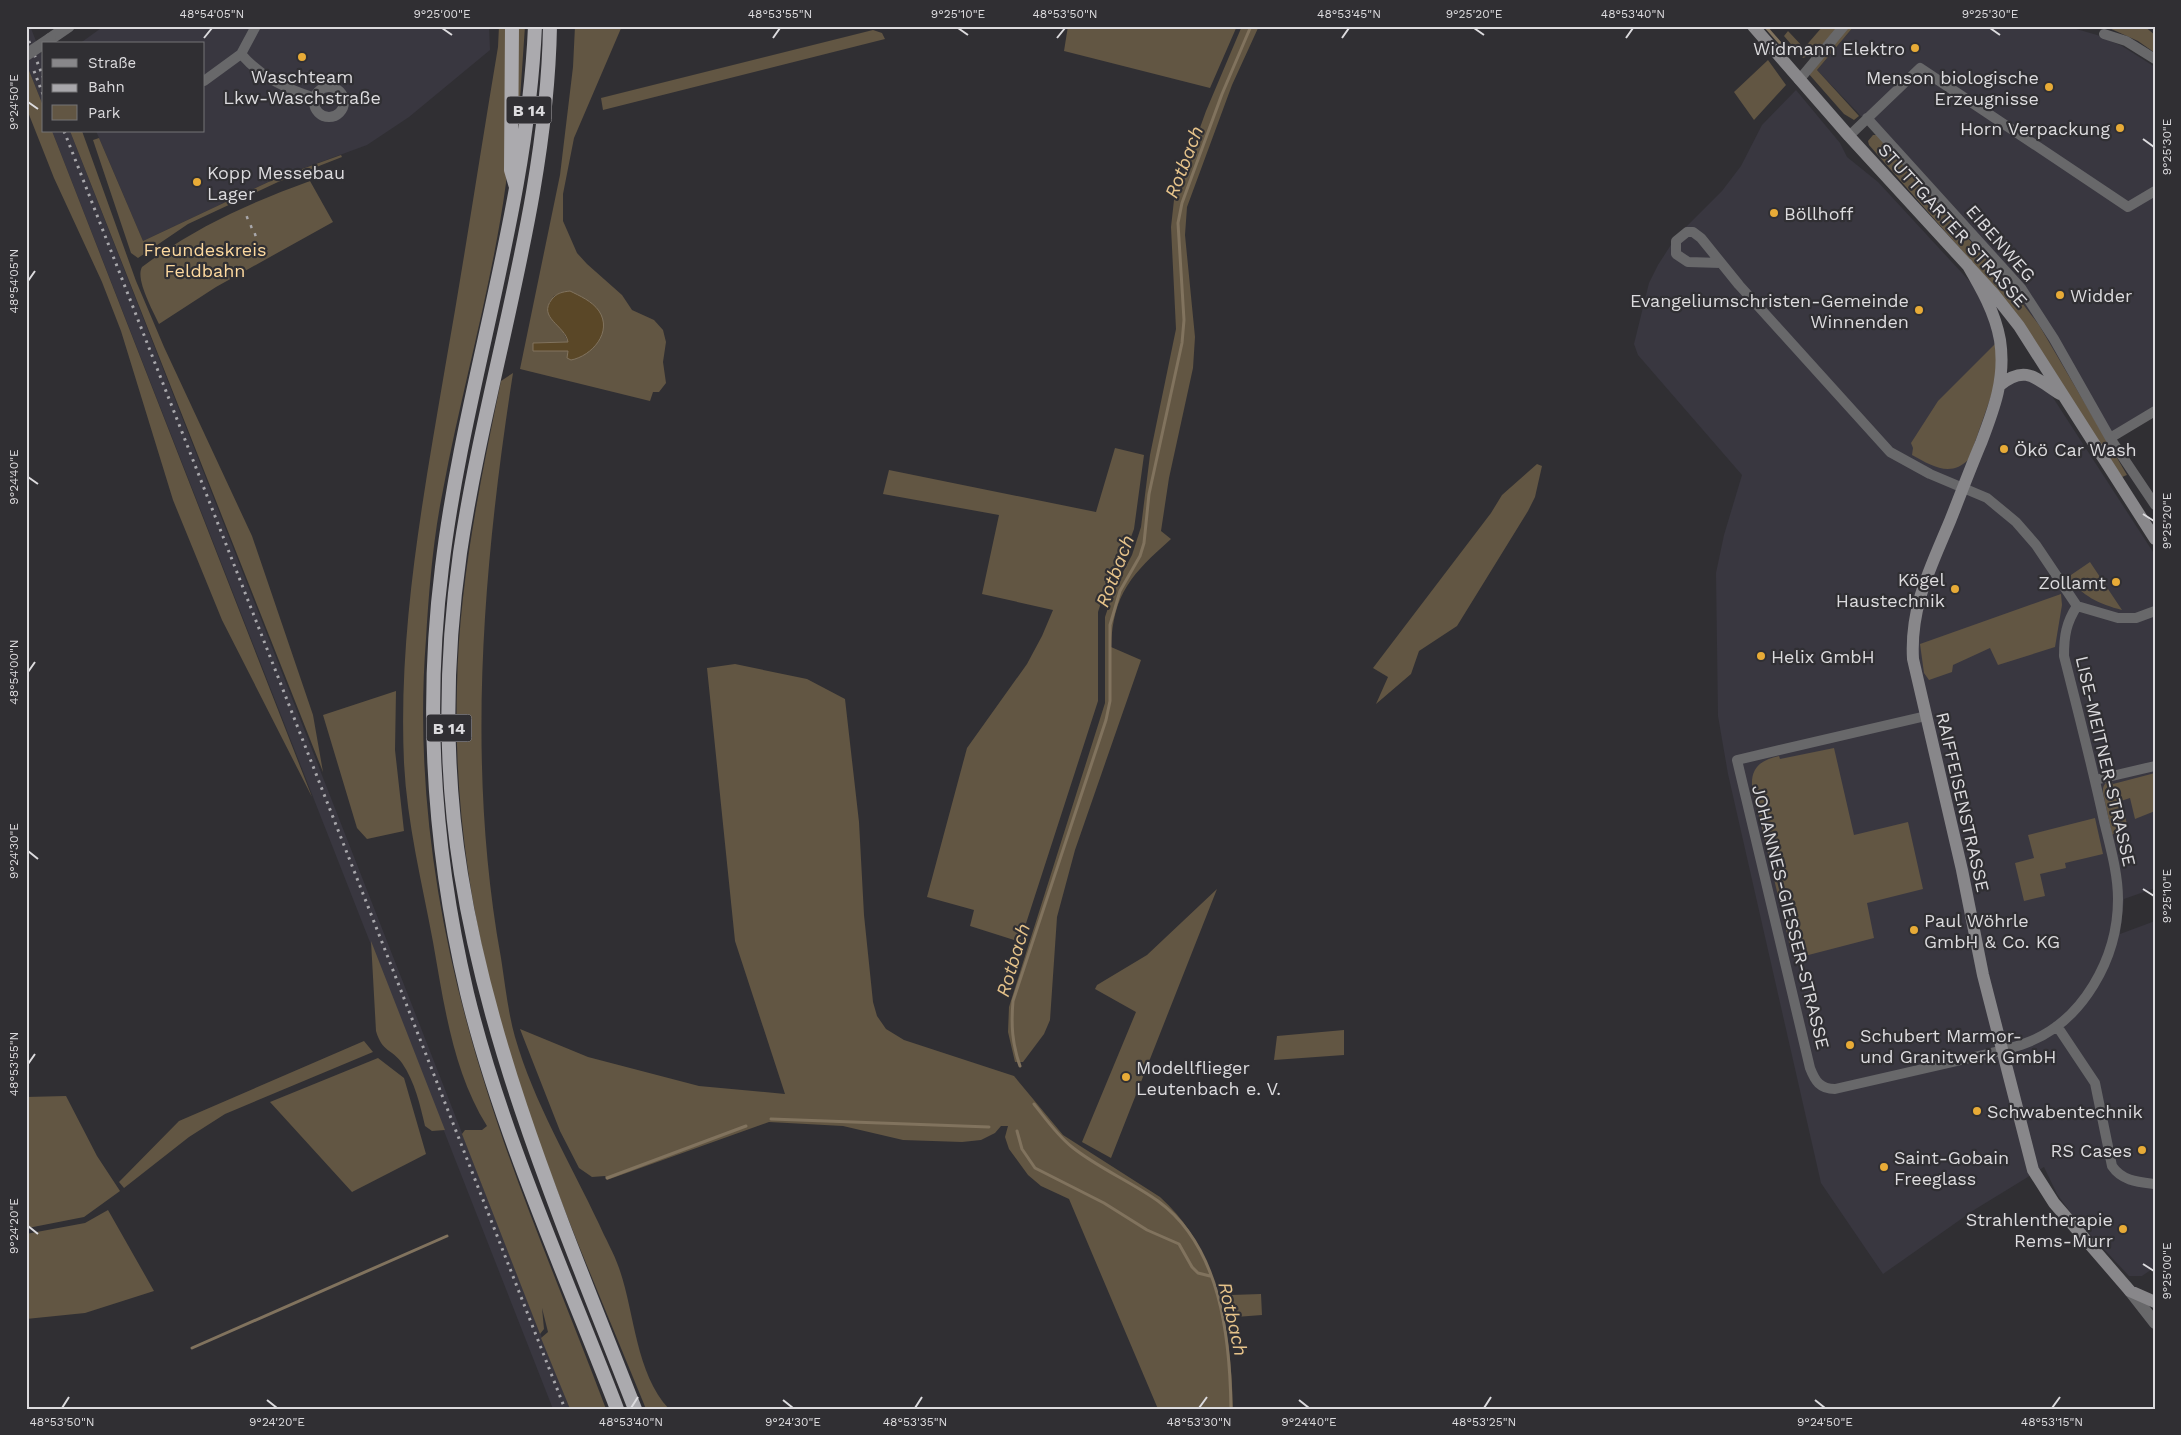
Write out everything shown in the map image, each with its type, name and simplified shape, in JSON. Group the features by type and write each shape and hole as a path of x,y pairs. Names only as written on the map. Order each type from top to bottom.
{"highway":[{"path":"512,26 511,170 517,192"},
{"name":"B 14","path":"535,26 526,131 517,192 459,467 442,565 434,655 434,776 452,922 468,994 485,1057 525,1171 617,1409"},
{"name":"B 14","path":"550,26 544,109 532,197 484,422 460,554 450,674 450,763 460,872 477,955 496,1028 540,1163 636,1409"}],"main road":[{"name":"STUTTGARTER STRASSE","path":"1753,26 1849,136 1967,264 2019,326 2155,539"},
{"name":"RAIFFEISENSTRASSE","path":"1967,264 1985,295 1996,321 2001,357 2000,385 1996,406 1916,608 1913,627 1913,659 2002,1050 2033,1170 2054,1203 2130,1291"},
{"path":"2000,385 2014,375 2024,374 2036,377 2064,396"},
{"path":"2130,1291 2155,1302"}],"street":[{"path":"46,42 69,26"},
{"path":"205,80 241,54 256,26"},
{"path":"1799,80 1844,26"},
{"path":"2104,34 2126,41 2155,58"},
{"path":"26,55 42,44"},
{"path":"241,54 254,68 272,81 315,98"},
{"path":"1849,136 1920,68 2128,207 2155,191"},
{"name":"EIBENWEG","path":"1868,118 2021,288 2054,339 2110,438 2155,505"},
{"path":"1721,263 1890,452 1930,474 1986,498 2016,522 2045,558 2077,606 2118,618 2136,618 2155,611"},
{"path":"2110,438 2155,411"},
{"name":"LISE-MEITNER-STRASSE","path":"2002,1050 2026,1043 2056,1026 2078,1006 2095,985 2104,965 2117,921 2117,879 2096,780 2064,656 2064,635 2069,618 2077,606"},
{"name":"JOHANNES-GIESSER-STRASSE","path":"1926,716 1736,760 1810,1068 1817,1083 1827,1089 1835,1089 2002,1050"},
{"path":"2096,780 2155,766"},
{"path":"2056,1026 2095,1083 2112,1166 2116,1173 2125,1178 2155,1184"},
{"name":"RAIFFEISENSTRASSE","path":"2130,1291 2155,1323"}],"shaded area":[{"path":"26,26 30,26 42,56 42,103 26,63"},
{"path":"104,26 489,26 490,50 409,117 367,145 277,178 143,241 96,132 205,132 205,42 82,42"},
{"path":"1854,26 2066,26 2097,35 2122,46 2155,67 2155,408 2105,438 2039,325 2008,284 1880,136 1817,70"},
{"path":"1796,90 1840,143 1847,157 1878,182 1974,286 1983,302 1996,343 1997,382 2025,377 2048,390 2155,555 2155,888 2124,899 2120,934 2155,921 2155,1267 2142,1276 2129,1276 2073,1216 2057,1194 2044,1167 1974,1210 1883,1274 1821,1183 1728,774 1718,716 1716,573 1724,535 1742,475 1638,355 1634,344 1649,283 1658,265 1676,237 1722,191 1741,166 1762,125"},
{"path":"52,132 70,132 570,1409 553,1409"},
{"path":"570,291 582,297 599,311 603,319 603,327 602,335 598,342 586,354 571,360 567,358 568,351 533,351 533,343 568,342 566,336 550,316 548,306 554,297 560,293"}],"green space":[{"path":"499,26 508,26 508,164 493,260 451,452 434,546 423,696 428,810 434,866 444,922 456,978 486,1088 528,1209 606,1409 570,1409 541,1338 548,1332 542,1308 544,1329 540,1334 462,1134 465,1130 482,1130 487,1126 475,1105 466,1083 451,1037 408,808 404,763 405,663 414,564 428,466 498,47"},
{"path":"517,26 525,26 518,128"},
{"path":"575,26 622,26 574,138 563,194 563,221 577,253 587,264 622,295 632,310 654,320 663,330 666,342 663,362 666,383 659,392 653,392 650,401 520,369 560,175 573,67","holes":["562,292 571,360 568,351 534,343 568,342 549,303 554,296"]},
{"path":"1068,26 1237,26 1210,88 1064,51"},
{"path":"1242,26 1259,26 1232,85 1187,207 1185,235 1195,337 1193,368 1169,478 1161,531 1171,539 1135,574 1121,598 1116,612 1111,647 1141,660 1075,850 1057,917 1050,1020 1044,1034 1023,1062 1015,1062 1008,1032 1009,1007 1105,703 1105,617 1115,587 1132,555 1141,527 1150,455 1176,329 1171,227 1174,200 1206,111"},
{"path":"1823,26 1840,26 1817,53 1803,58 1784,36 1788,31 1804,48"},
{"path":"1848,26 1854,26 1817,70 1859,116 1854,120 1844,114 1808,73"},
{"path":"2110,26 2144,26 2155,35 2155,53 2138,41 2109,28"},
{"path":"873,30 882,33 885,39 603,110 601,98"},
{"path":"1768,60 1786,85 1754,120 1734,92"},
{"path":"26,63 42,103 42,132 52,132 312,797 222,620 173,500 121,331 102,282 54,178 26,107"},
{"path":"70,132 82,132 136,281 164,347 252,536 313,715 323,772"},
{"path":"1873,135 1877,135 2003,278 2039,325 2127,475 2122,477 1972,262 1869,145 1868,141"},
{"path":"99,138 143,241 277,178 341,155 342,157 278,182 188,224 138,258 131,253 93,140"},
{"name":"Freundeskreis Feldbahn","path":"310,181 333,222 216,287 159,324 143,287 140,272 142,267 202,228 243,208"},
{"path":"1996,343 1996,382 1969,459 1962,465 1948,469 1934,466 1912,455 1913,448 1911,443 1938,401"},
{"path":"513,373 502,446 487,592 482,739 484,812 490,885 505,988 515,1037 532,1085 553,1132 615,1257 624,1285 642,1360 649,1378 669,1409 646,1409 559,1196 520,1088 503,1033 481,942 468,870 460,797 457,723 457,687 462,610 478,495 501,381"},
{"path":"1115,448 1144,455 1134,529 1125,553 1107,584 1098,612 1098,701 1020,942 970,926 974,910 927,897 967,748 1027,664 1053,610 982,594 999,515 883,494 889,470 1096,512"},
{"path":"1537,464 1542,466 1535,497 1457,626 1419,651 1411,674 1376,704 1388,677 1373,668 1491,513 1502,495"},
{"path":"2090,562 2122,610 2106,605 2085,594 2068,577"},
{"path":"2061,594 2062,605 2055,647 1998,665 1990,648 1953,665 1952,672 1929,680 1924,673 1920,644"},
{"path":"735,664 807,679 845,699 859,822 864,915 873,1002 877,1016 886,1029 904,1040 1014,1076 1063,1135 1160,1197 1180,1218 1196,1242 1209,1268 1218,1294 1225,1322 1229,1351 1233,1409 1158,1409 1069,1199 1041,1186 1028,1175 1009,1149 1005,1137 1008,1126 1001,1126 995,1133 981,1140 962,1142 903,1140 843,1126 769,1122 607,1180 605,1176 592,1177 579,1168 560,1131 520,1029 588,1057 699,1086 785,1094 735,941 707,668"},
{"path":"396,691 395,750 404,831 367,839 357,828 323,715"},
{"path":"1834,748 1854,835 1908,822 1923,889 1867,903 1874,938 1793,959 1752,786 1752,779 1758,765 1767,760 1779,756 1780,759"},
{"path":"2155,773 2155,811 2135,819 2130,798 2121,801 2127,824 2112,835 2103,793 2104,785 2111,779 2113,784"},
{"path":"2095,818 2103,854 2065,863 2066,868 2040,874 2045,896 2024,901 2015,863 2034,858 2028,835"},
{"name":"Modellflieger Leutenbach e. V.","path":"1217,889 1111,1158 1082,1142 1136,1012 1095,989 1097,985 1147,955"},
{"path":"371,941 445,1130 432,1131 425,1126 407,1070 398,1058 384,1047 378,1038"},
{"path":"1344,1030 1344,1055 1274,1060 1277,1036"},
{"path":"364,1041 373,1052 225,1114 189,1137 124,1188 119,1182 179,1121"},
{"path":"378,1058 404,1078 426,1154 352,1192 270,1102"},
{"path":"66,1096 97,1156 120,1191 84,1217 28,1228 26,1219 26,1097"},
{"path":"108,1210 154,1291 85,1313 26,1319 26,1234 85,1223"},
{"path":"1261,1294 1262,1315 1236,1317 1231,1295"}],"waterway":[{"name":"Rotbach","path":"1020,1066 1013,1034 1013,1001 1106,720 1110,701 1110,625 1120,591 1140,556 1144,543 1149,494 1182,343 1184,320 1178,223 1182,203 1222,94 1251,26"},
{"path":"1765,26 1788,52"},
{"name":"Rotbach","path":"1034,1104 1072,1147 1158,1201 1179,1220 1196,1243 1209,1268 1224,1324 1228,1353 1231,1409"},
{"path":"771,1119 989,1127"},
{"path":"607,1178 746,1126"},
{"path":"1017,1131 1022,1149 1035,1168 1104,1203 1147,1230 1179,1244 1192,1267 1198,1273 1210,1276"},
{"path":"192,1348 447,1236"}],"railway":[{"path":"26,34 42,74"},
{"path":"34,71 42,92"},
{"path":"64,132 565,1409"}],"place":[{"name":"Widmann Elektro","path":"1915,48"},
{"name":"Waschteam Lkw-Waschstraße","path":"302,57"},
{"name":"Menson biologische Erzeugnisse","path":"2049,87"},
{"name":"Horn Verpackung","path":"2120,128"},
{"name":"Kopp Messebau Lager","path":"197,182"},
{"name":"Böllhoff","path":"1774,213"},
{"name":"Widder","path":"2060,295"},
{"name":"Evangeliumschristen-Gemeinde Winnenden","path":"1919,310"},
{"name":"Ökö Car Wash","path":"2004,449"},
{"name":"Zollamt","path":"2116,582"},
{"name":"Kögel Haustechnik","path":"1955,589"},
{"name":"Helix GmbH","path":"1761,656"},
{"name":"Paul Wöhrle GmbH & Co. KG","path":"1914,930"},
{"name":"Schubert Marmor- und Granitwerk GmbH","path":"1850,1045"},
{"name":"Modellflieger Leutenbach e. V.","path":"1126,1077"},
{"name":"Schwabentechnik","path":"1977,1111"},
{"name":"RS Cases","path":"2142,1150"},
{"name":"Saint-Gobain Freeglass","path":"1884,1167"},
{"name":"Strahlentherapie Rems-Murr","path":"2123,1229"}]}
